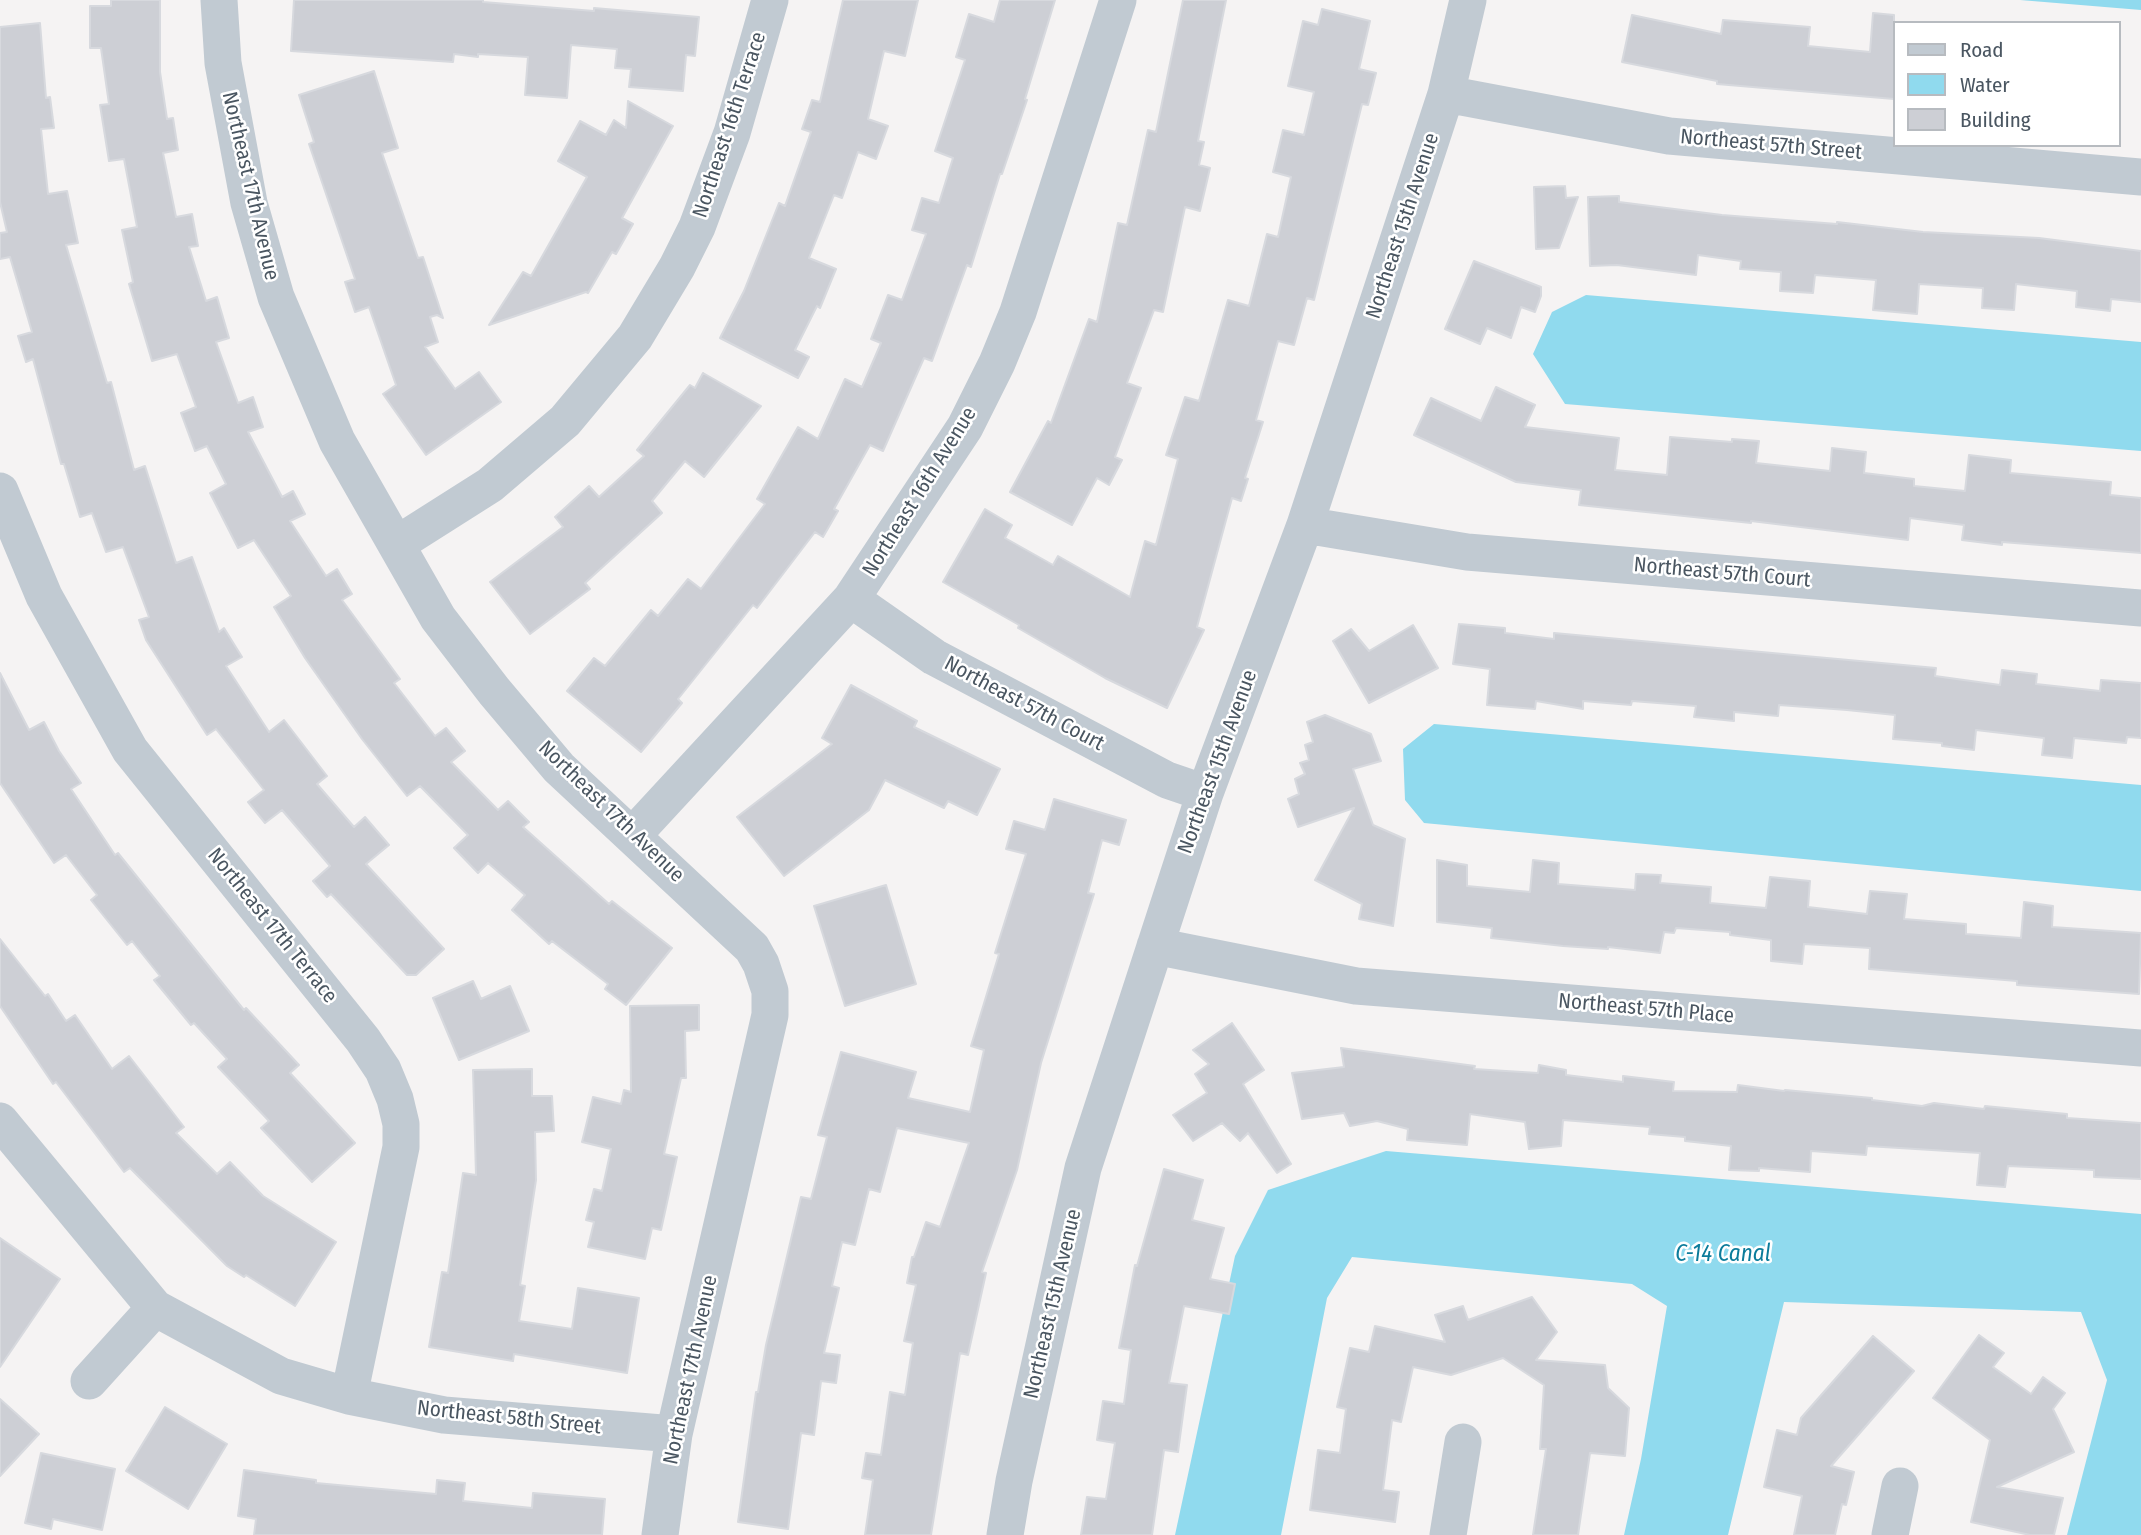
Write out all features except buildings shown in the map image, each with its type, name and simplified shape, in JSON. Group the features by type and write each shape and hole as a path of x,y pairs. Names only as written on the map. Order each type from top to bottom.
{"street":[{"name":"Northeast 17th Avenue","path":"219,0 223,62 245,177 276,297 337,441 438,618 494,691 559,768 752,948 761,964 770,991 770,1015 674,1434 660,1535"},
{"name":"Northeast 16th Terrace","path":"397,544 490,485 565,421 635,337 677,267 697,227 732,133 770,0"},
{"name":"Northeast 16th Avenue","path":"633,835 851,599 965,427 997,363 1018,312 1118,0"},
{"name":"Northeast 15th Avenue","path":"1005,1535 1014,1481 1083,1168 1205,793 1305,525 1446,94 1468,0"},
{"name":"Northeast 57th Street","path":"1446,94 1669,136 2141,177"},
{"name":"Northeast 17th Terrace","path":"0,491 44,596 130,750 363,1040 383,1070 395,1099 401,1124 401,1147 349,1396"},
{"name":"Northeast 57th Court","path":"1305,525 1467,552 2141,608"},
{"name":"Northeast 57th Court","path":"851,599 934,657 1167,780 1205,793"},
{"name":"Northeast 57th Place","path":"1155,946 1356,986 2141,1048"},
{"name":"Northeast 58th Street","path":"0,1121 155,1308 281,1376 349,1396 444,1415 674,1434"},
{"path":"89,1381 155,1308"},
{"path":"1448,1535 1463,1442"},
{"path":"1890,1535 1900,1486"}],"water":[{"path":"2020,0 2141,0 2141,10"},
{"path":"1586,295 2141,342 2141,451 1565,404 1533,354 1552,312"},
{"path":"1434,724 2141,785 2141,891 1424,823 1405,800 1403,749"},
{"name":"C-14 Canal","path":"1386,1151 2141,1214 2141,1535 2067,1535 2107,1380 2081,1312 1784,1302 1728,1535 1624,1535 1641,1459 1667,1306 1632,1284 1352,1257 1327,1298 1281,1535 1175,1535 1235,1256 1268,1190"}]}
